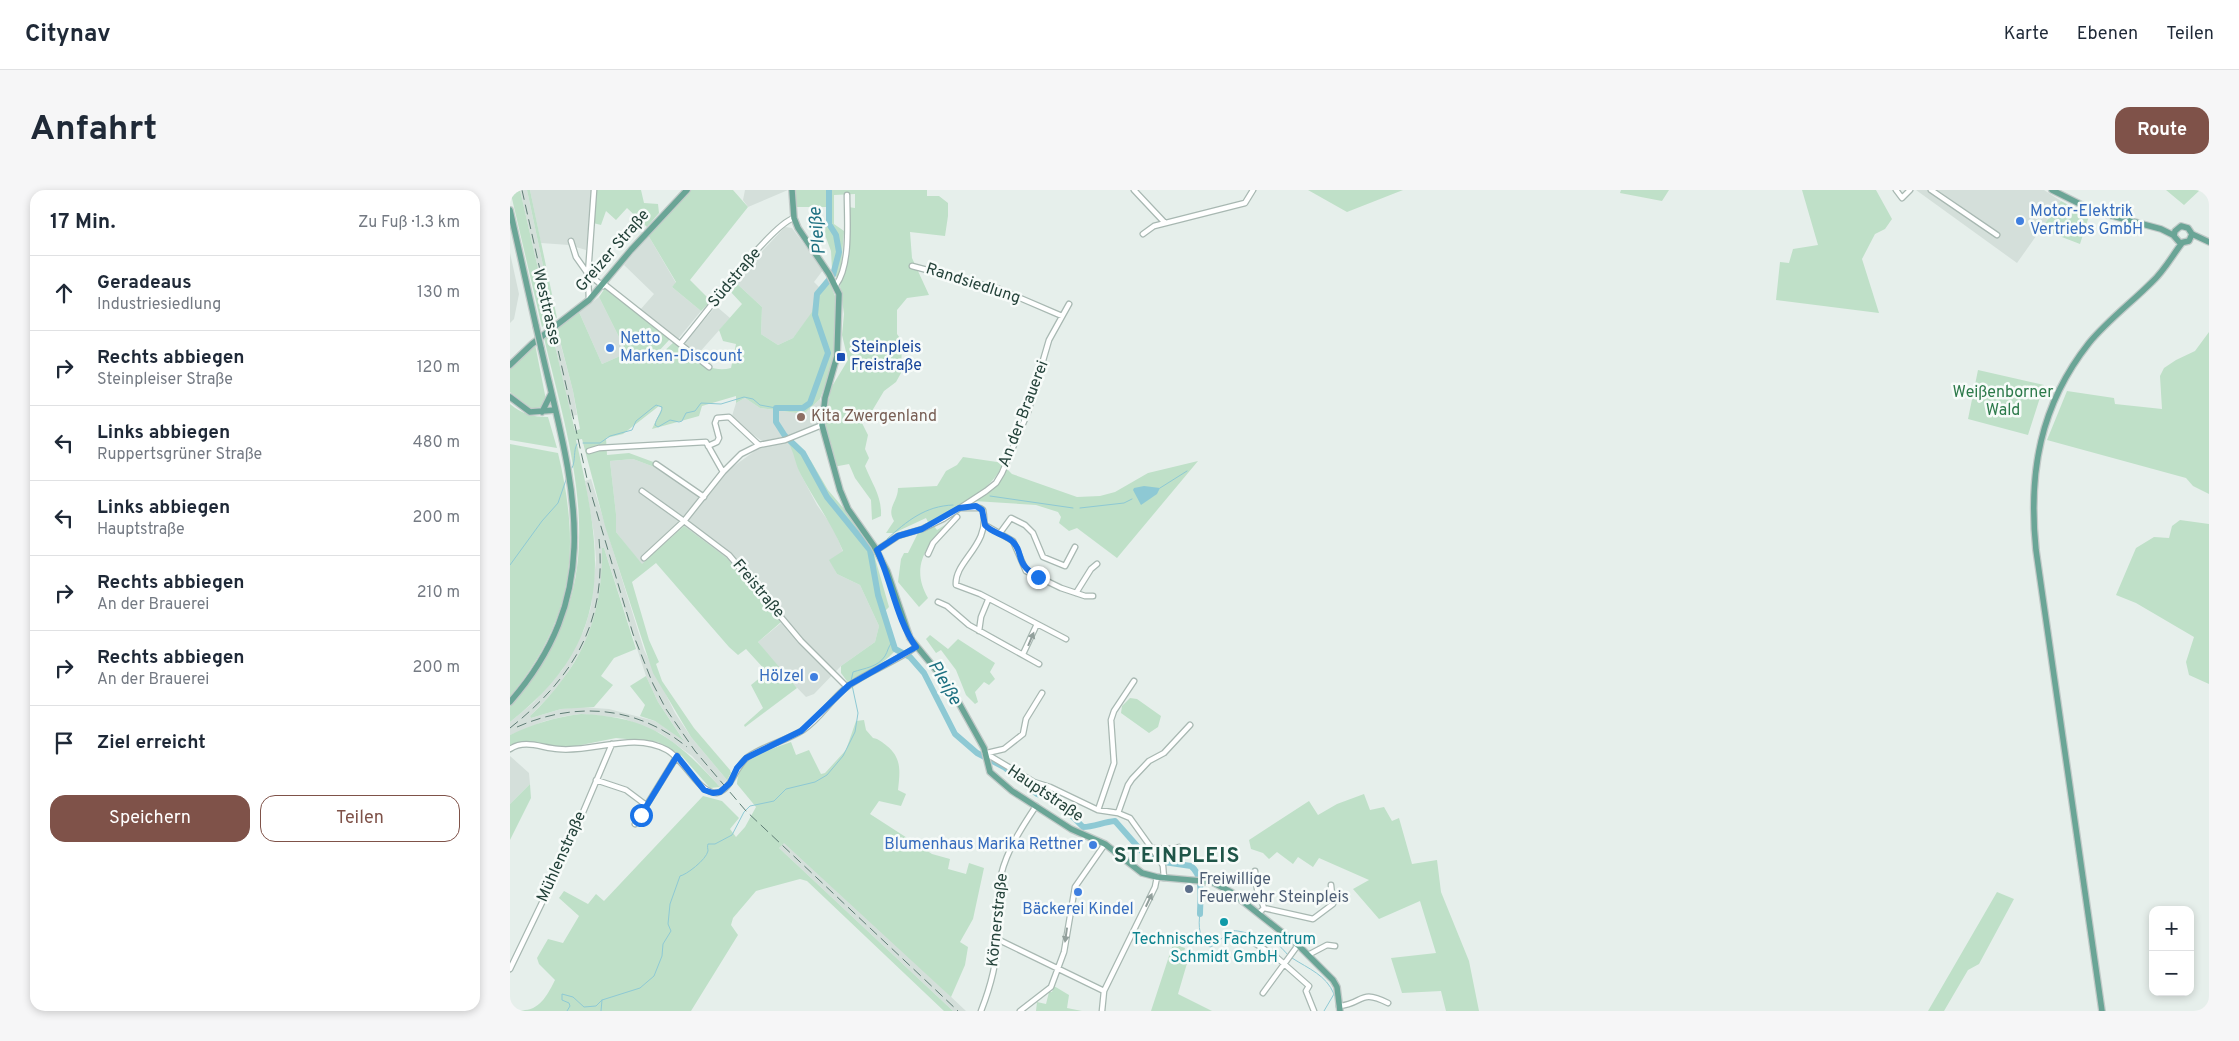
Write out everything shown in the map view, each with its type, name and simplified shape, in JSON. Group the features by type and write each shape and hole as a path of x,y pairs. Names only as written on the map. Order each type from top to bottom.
{"main road":[{"name":"Greizer Straße","path":"510,365 532,344 589,300 604,285 631,250 687,190"},
{"name":"Hauptstraße","path":"792,190 794,218 802,237 835,283 840,304 838,356 825,398 822,425 840,490 848,509 877,550 887,571 905,628 916,647 942,674 985,754 990,772 997,780 1080,834 1105,844 1135,870 1159,879 1212,882 1226,889 1298,945 1335,983 1339,1009"},
{"path":"2052,190 2074,202 2109,216 2161,230 2178,240 2208,242"},
{"name":"Westtrasse","path":"510,210 571,481 575,516 573,566 560,620 535,670 510,702"},
{"path":"2161,230 2186,227 2192,234 2208,242"},
{"path":"2102,1011 2036,550 2032,513 2034,473 2040,441 2055,400 2069,372 2090,342 2152,282 2173,256 2178,240 2176,229"},
{"path":"2189,241 2192,234"},
{"path":"542,412 552,394"},
{"path":"510,397 525,410 542,412 555,410"}],"street":[{"path":"589,300 588,274 594,190"},
{"path":"1134,190 1141,195 1142,200 1165,223"},
{"path":"1141,195 1146,190"},
{"path":"1143,234 1154,226 1245,203 1253,190"},
{"path":"1896,190 1902,198 1910,190"},
{"path":"1931,190 1997,235"},
{"path":"835,283 841,278 846,248 847,195"},
{"name":"Südstraße","path":"680,344 750,259 784,222 794,218"},
{"path":"571,242 576,257 588,274 709,366"},
{"name":"Randsiedlung","path":"912,266 999,289 1062,316"},
{"name":"An der Brauerei","path":"877,550 898,536 922,529 952,513 986,491 1002,472 1028,412 1049,340 1069,304"},
{"path":"708,446 717,442 719,438 714,423 716,418 724,416 729,417 759,445"},
{"path":"644,558 684,522 723,472 742,454 759,445 792,438 822,425"},
{"path":"589,451 599,448 706,442 723,472"},
{"path":"656,464 704,497"},
{"name":"Freistraße","path":"642,491 729,555 801,641 850,685"},
{"path":"959,508 980,508 985,525 977,545 956,580 959,588 973,591 1066,639"},
{"path":"928,554 934,543 956,518 952,513"},
{"path":"1000,534 1011,518 1025,525 1033,533 1043,557 1059,565 1065,566 1075,547"},
{"path":"985,525 1017,546 1026,571 1076,594 1093,596"},
{"path":"1076,594 1091,569 1097,564"},
{"path":"979,631 981,617 988,600"},
{"path":"938,602 947,606 969,625 1039,664"},
{"path":"1023,654 1038,624"},
{"path":"510,749 528,744 556,749 580,750 612,744 652,744 677,756 704,790 713,793 724,790 737,768 746,758 808,726 850,685 900,658 916,647"},
{"path":"1098,810 1114,763 1111,720 1114,711 1134,682"},
{"path":"985,754 998,752 1023,734 1026,719 1042,693"},
{"path":"1118,813 1132,779 1149,761 1164,753 1190,725"},
{"name":"Mühlenstraße","path":"510,969 564,857 612,744"},
{"path":"985,754 1025,778 1050,787 1098,810 1118,813 1130,818 1163,866 1159,879 1104,991 1102,1011"},
{"path":"635,824 677,756"},
{"path":"596,780 626,790 646,805"},
{"name":"Körnerstraße","path":"981,1011 992,977 998,939 997,904 1001,876 1021,830 1036,806"},
{"path":"1020,1011 1051,987 1064,952 1075,887 1105,844"},
{"path":"1152,848 1172,849 1179,847"},
{"path":"1255,871 1257,889 1264,908"},
{"path":"1264,908 1313,918 1333,904 1330,885"},
{"path":"1259,913 1264,908"},
{"path":"998,939 1104,991"},
{"path":"1251,941 1283,963 1309,986 1306,991 1314,1011"},
{"path":"1263,992 1298,945"},
{"path":"1308,955 1327,945 1335,946"},
{"path":"1339,1009 1366,996 1372,996 1388,1003"}],"shaded area":[{"path":"520,190 527,190 554,317 550,321"},
{"path":"530,190 592,190 586,250 569,245 541,243"},
{"path":"745,190 788,190 748,207 743,200"},
{"path":"1916,190 2044,190 2061,201 2017,263"},
{"path":"785,227 792,228 823,270 814,282 820,288 816,294 813,312 793,338 778,345 761,334 762,307 734,281"},
{"path":"648,235 676,283 672,287 701,311 678,339 640,310 654,294 624,265"},
{"path":"510,253 519,294 514,319 510,323"},
{"path":"599,297 627,353 602,364 579,312"},
{"path":"716,306 730,318 698,354 684,344"},
{"path":"558,334 573,391 577,415 571,416 553,337"},
{"path":"745,398 760,408 804,414 820,399 821,422 789,436 762,441 741,426 732,416 736,403"},
{"path":"788,442 796,454 799,471 817,505 834,529 843,552 830,560 837,574 860,585 879,626 875,642 841,666 814,694 806,697 778,668 758,642 781,623 684,526 642,565 616,532 616,514 610,461 633,459 657,468 705,499 727,471 759,448"},
{"path":"591,479 644,650 675,713 691,737 727,780 720,787 692,756 660,733 622,718 581,714 566,716 545,721 510,735 510,722 534,702 562,670 584,630 591,607 596,560 594,534 585,481","holes":["604,548 646,676 658,702 683,739 655,721 609,709 581,707 561,709 531,718 530,716 561,684 586,642 597,610 602,572 602,549"]},
{"path":"510,756 529,773 530,784 510,804"},
{"path":"784,842 851,902 966,1011 953,1011 779,848"}],"green space":[{"path":"510,190 520,190 550,321 542,327"},
{"path":"527,190 530,190 557,318 554,317"},
{"path":"595,190 641,190 644,203 658,204 659,213 647,227 627,208 616,220 606,211 601,225 593,223"},
{"path":"691,190 733,190 748,207 690,280 711,301 701,311 672,287 676,282 648,235"},
{"path":"796,190 927,190 927,196 939,196 948,203 945,236 910,232 912,258 929,295 907,298 897,310 897,334 902,341 901,373 896,382 884,391 872,411 861,421 868,435 865,449 869,458 865,466 878,496 881,509 881,516 872,520 871,500 855,478 849,464 833,467 825,421 831,388 848,360 842,335 844,314 840,286 845,266 848,207 855,208 855,194 834,195 834,224 844,231 841,268 837,278 832,270 831,251 825,235 827,207 796,207"},
{"path":"1308,190 1403,190 1347,212"},
{"path":"1621,190 1669,190 1662,201 1620,193"},
{"path":"1802,190 1876,190 1892,219 1885,229 1875,234 1862,259 1879,313 1776,300 1780,262 1789,263 1793,249 1818,245"},
{"path":"2166,190 2200,190 2184,205"},
{"path":"2061,201 2089,216 2080,244 2041,229"},
{"path":"828,278 835,296 837,311 833,364 820,399 804,414 760,408 745,398 736,403 736,396 702,406 699,416 652,429 662,408 659,406 623,434 606,438 607,455 629,453 656,463 657,468 633,459 610,461 616,514 616,532 642,564 684,526 727,558 781,622 758,642 797,688 745,727 744,725 763,708 751,685 767,672 746,649 738,655 729,647 656,563 632,582 649,640 659,662 656,664 662,681 694,728 730,770 731,773 727,780 691,737 653,673 605,526 582,439 576,440 592,522 595,559 593,594 585,628 569,660 544,691 510,722 511,704 529,684 553,644 563,621 574,587 579,551 579,516 569,443 544,338 552,333 575,431 580,429 573,391 557,329 579,312 602,364 627,353 599,297 605,288 670,339 658,352 660,355 675,341 694,358 707,366 722,369 731,368 736,344 723,341 719,330 742,304 728,289 734,281 762,307 761,334 778,345 793,338 812,312 816,294"},
{"name":"Weißenborner Wald","path":"2209,332 2209,494 2193,486 2186,478 2047,440 2067,391 2114,398 2115,404 2162,409 2160,376 2164,368 2195,351"},
{"path":"535,344 546,400 544,406 532,409 510,392 510,368"},
{"name":"Weißenborner Wald","path":"1978,370 2044,385 2028,435 1968,419"},
{"path":"510,404 528,414 548,417 557,448 510,440"},
{"path":"793,440 811,461 828,490 845,510 873,551 889,607 884,612 894,652 849,684 841,673 841,666 875,642 879,626 860,585 837,574 829,560 843,551 834,531 799,471 788,442"},
{"path":"510,444 558,453 569,521 570,552 567,582 559,611 548,639 531,668 510,697"},
{"path":"963,457 1004,463 998,474 982,491 929,524 926,518 894,533 886,533 894,521 891,512 898,488 937,486 946,471 957,465"},
{"path":"1198,461 1117,558 1077,528 1069,531 1059,523 1061,517 1058,512 1036,505 974,501 993,489 1007,469 1012,474 1077,497 1100,496 1115,492 1148,473"},
{"path":"2180,520 2209,524 2209,684 2189,675 2186,662 2194,637 2136,603 2116,595 2136,548 2154,537 2169,538 2172,526"},
{"path":"948,523 933,540 923,558 920,576 928,598 919,607 898,582 901,559 904,553 908,553 918,533 934,526 937,530"},
{"path":"602,548 604,548 636,649 614,658 601,676 613,685 594,707 561,709 531,718 530,716 563,679 586,641 598,598"},
{"path":"930,635 948,649 958,639 995,663 990,672 995,679 989,685 984,682 975,692 978,702 975,704 966,695 956,670 941,650 936,653 926,639"},
{"path":"646,676 658,702 684,741 655,721 640,716 645,705 630,686"},
{"path":"1130,698 1137,699 1161,716 1158,727 1149,733 1121,713 1122,706"},
{"path":"581,714 626,720 660,733 689,755 720,787 710,788 681,755 658,742 616,738 566,748 526,741 510,745 510,735 519,731 554,719"},
{"path":"864,720 866,730 873,738 884,743 898,760 898,790 906,794 901,806 879,801 870,814 932,854 950,859 948,869 966,874 969,863 984,868 973,919 960,942 968,947 965,965 951,997 784,843 779,848 953,1011 944,1011 807,881 800,879 756,891 733,918 731,925 738,935 691,1011 510,1011 536,1007 544,999 555,980 539,964 537,958 548,939 563,943 579,916 559,898 564,891 588,904 596,894 604,901 703,796 722,801 739,818 730,829 736,837 745,827 756,807 737,784 743,767 749,761 756,756 791,742 796,755 809,750 821,774 825,773 846,750 856,721"},
{"path":"530,784 531,798 510,840 510,804"},
{"path":"1364,794 1370,810 1384,807 1392,821 1399,818 1412,864 1437,860 1441,892 1469,961 1479,1011 1446,1011 1441,991 1402,993 1391,958 1436,953 1420,901 1379,919 1353,889 1369,880 1319,858 1313,867 1298,857 1293,864 1277,852 1269,859 1263,853 1251,849 1249,840 1309,801 1318,815 1337,804"},
{"path":"1997,892 2014,899 1979,964 1968,970 1944,1011 1928,1011"},
{"path":"1173,944 1185,948 1183,956 1188,960 1178,994 1212,1011 1151,1011"},
{"path":"1054,986 1069,995 1067,1008 1082,1011 1036,1011 1037,1002 1046,1004 1049,992 1052,992"}],"water":[{"path":"1144,486 1160,488 1157,494 1141,505 1133,490 1134,488"}],"waterway":[{"name":"Pleiße","path":"829,190 829,224 836,235 839,252 833,275 817,294 815,315 828,353 810,403 803,408 776,408 776,422 785,436 803,453 827,497 870,550 878,595 895,649 910,657 924,673 955,734 977,753 1004,767 1037,794 1054,800 1061,805 1083,827 1115,821 1146,856 1157,861 1191,866 1195,870 1200,882 1200,914"},
{"path":"583,443 600,443 610,436 632,430 636,421 656,405 662,407 655,425 658,427 670,420 682,421 686,413 695,411 701,403 721,404 744,397 753,399 760,405 776,408"},
{"path":"572,468 577,444"},
{"path":"1160,488 1187,471"},
{"path":"510,565 542,521 558,503 567,477"},
{"path":"990,496 1073,508"},
{"path":"1080,508 1124,503 1132,499"},
{"path":"887,539 902,526 925,511 953,505"},
{"path":"851,681 853,672 879,663 892,642"},
{"path":"567,1011 570,1006 569,1003 562,1000 562,994 573,997 584,1007 596,1006 602,1000 640,988 654,976 662,956 663,944 671,931 668,924 670,904 680,876 704,859 708,851 708,844 715,844 732,835 744,812 750,806 774,801 786,789 815,782 827,775 843,756 855,732 858,713 852,685"},
{"name":"Pleiße","path":"1200,914 1201,937 1210,947 1230,932 1235,931 1271,941 1289,956"},
{"name":"Pleiße","path":"1292,958 1322,977 1331,987 1334,994 1324,1011"},
{"path":"601,1011 602,1000"}],"railway":[{"path":"522,190 588,483 633,634 653,684 666,709 695,751 746,811 958,1011"},
{"path":"510,728 533,709 552,689 582,646 591,622 597,596 600,569 599,539"},
{"path":"517,727 561,713 605,712 627,716 648,723 668,733 687,747"}],"place":[{"name":"Motor-Elektrik Vertriebs GmbH","path":"2020,221"},
{"name":"Netto Marken-Discount","path":"610,348"},
{"name":"Steinpleis Freistraße","path":"841,357"},
{"name":"Kita Zwergenland","path":"801,417"},
{"name":"Hölzel","path":"814,677"},
{"name":"Blumenhaus Marika Rettner","path":"1093,845"},
{"name":"Freiwillige Feuerwehr Steinpleis","path":"1189,889"},
{"name":"Bäckerei Kindel","path":"1078,892"},
{"name":"Technisches Fachzentrum Schmidt GmbH","path":"1224,922"}],"district":[{"name":"STEINPLEIS","path":"1177,856"}],"route":[{"path":"641,815 677,756 704,790 713,793 720,792 730,783 737,768 746,758 801,731 849,685 868,673 900,658 916,647 905,628 887,571 877,550 898,536 922,529 959,508 976,506 982,510 985,525 1012,541 1017,546 1023,567 1026,571 1038,577"}]}
